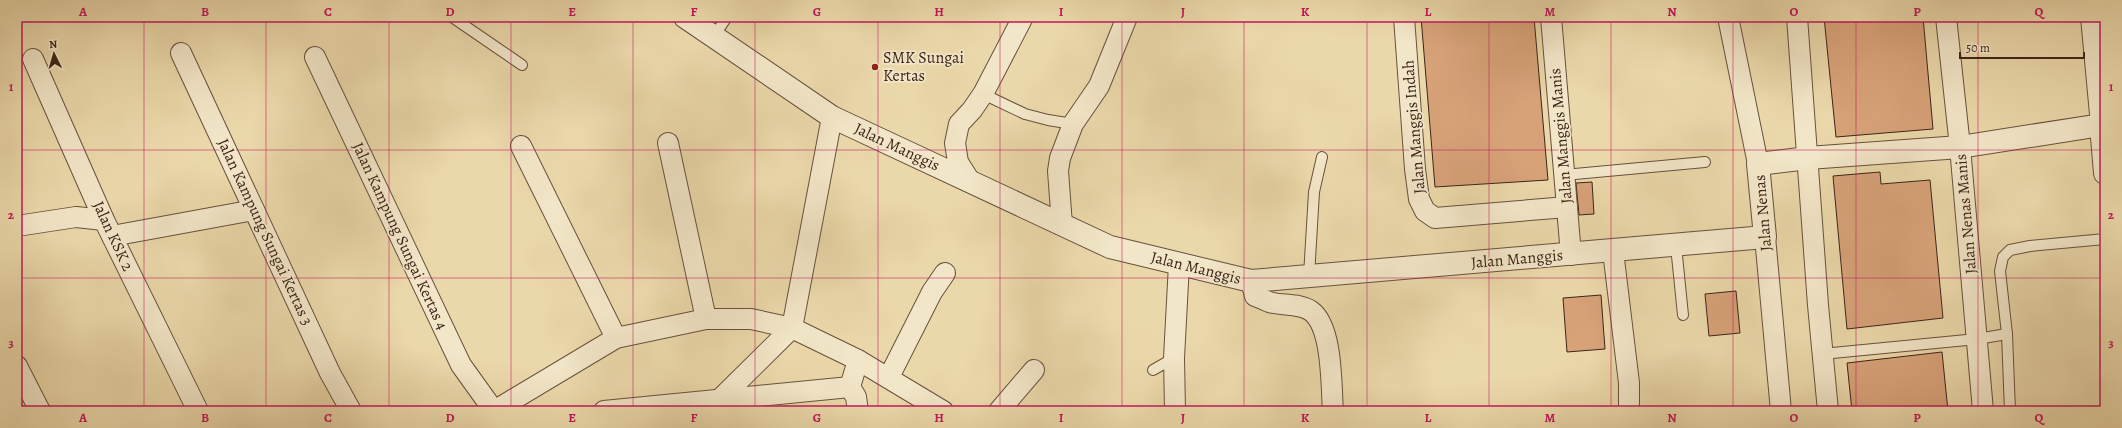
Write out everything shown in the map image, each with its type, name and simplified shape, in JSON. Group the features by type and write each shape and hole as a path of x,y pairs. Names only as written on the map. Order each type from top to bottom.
{"street":[{"name":"Jalan Manggis","path":"685,17 832,117 1062,225 1110,247 1251,281 1571,255 1765,237"},
{"path":"970,181 958,162 955,143 959,124 972,110 983,94 1023,17"},
{"path":"1062,225 1058,171 1060,158 1073,124 1099,86 1127,17"},
{"name":"Jalan Manggis Indah","path":"1404,17 1415,170 1419,199 1425,211 1435,218 1567,207"},
{"name":"Jalan Manggis Manis","path":"1550,17 1571,255"},
{"name":"Jalan Nenas","path":"1728,17 1758,164 1781,411"},
{"path":"1797,17 1822,354 1828,411"},
{"name":"Jalan Nenas Manis","path":"1946,17 1960,147 1983,411"},
{"path":"2091,17 2103,125 2105,173"},
{"name":"Jalan Kampung Sungai Kertas 3","path":"180,52 330,373 351,411"},
{"name":"Jalan Kampung Sungai Kertas 4","path":"315,57 461,365 494,411"},
{"name":"Jalan KSK 2","path":"33,59 108,228 198,411"},
{"path":"718,406 792,328 832,117"},
{"path":"1758,164 1808,158 1960,147 2103,125"},
{"path":"668,143 706,319"},
{"path":"521,146 616,338"},
{"path":"17,226 76,217 108,228 254,210"},
{"path":"1613,251 1629,383 1629,404"},
{"path":"1175,411 1174,358 1179,264"},
{"path":"889,377 932,292 945,273"},
{"path":"1251,281 1256,296 1270,302 1296,306 1311,311 1320,322 1328,350 1334,411"},
{"path":"494,411 616,338 706,319 751,319 792,328 889,377 943,411"},
{"path":"850,387 858,360"},
{"path":"17,366 40,411"},
{"path":"999,411 1034,370"},
{"path":"604,411 718,406 850,387"},
{"path":"850,387 856,396 858,411"}],"lane":[{"path":"452,17 522,65"},
{"path":"714,36 727,17"},
{"path":"983,94 1025,114 1073,124"},
{"path":"1309,276 1314,192 1322,157"},
{"path":"1564,175 1705,162"},
{"path":"2010,411 2007,334 2000,271 2003,257 2010,250 2030,246 2105,239"},
{"path":"1676,246 1683,315"},
{"path":"1822,354 1977,339 2007,334"},
{"path":"1153,370 1174,358"}],"building":[{"path":"1421,17 1534,17 1548,180 1435,187"},
{"path":"1824,17 1923,17 1933,129 1836,137"},
{"path":"1880,172 1881,184 1930,180 1943,318 1847,329 1833,176"},
{"path":"1592,182 1594,214 1579,215 1576,183"},
{"path":"1736,291 1740,333 1709,336 1705,294"},
{"path":"1601,295 1605,349 1567,352 1563,298"},
{"path":"1942,352 1948,411 1852,411 1847,363"}],"place":[{"name":"SMK Sungai Kertas","path":"875,67"}]}
